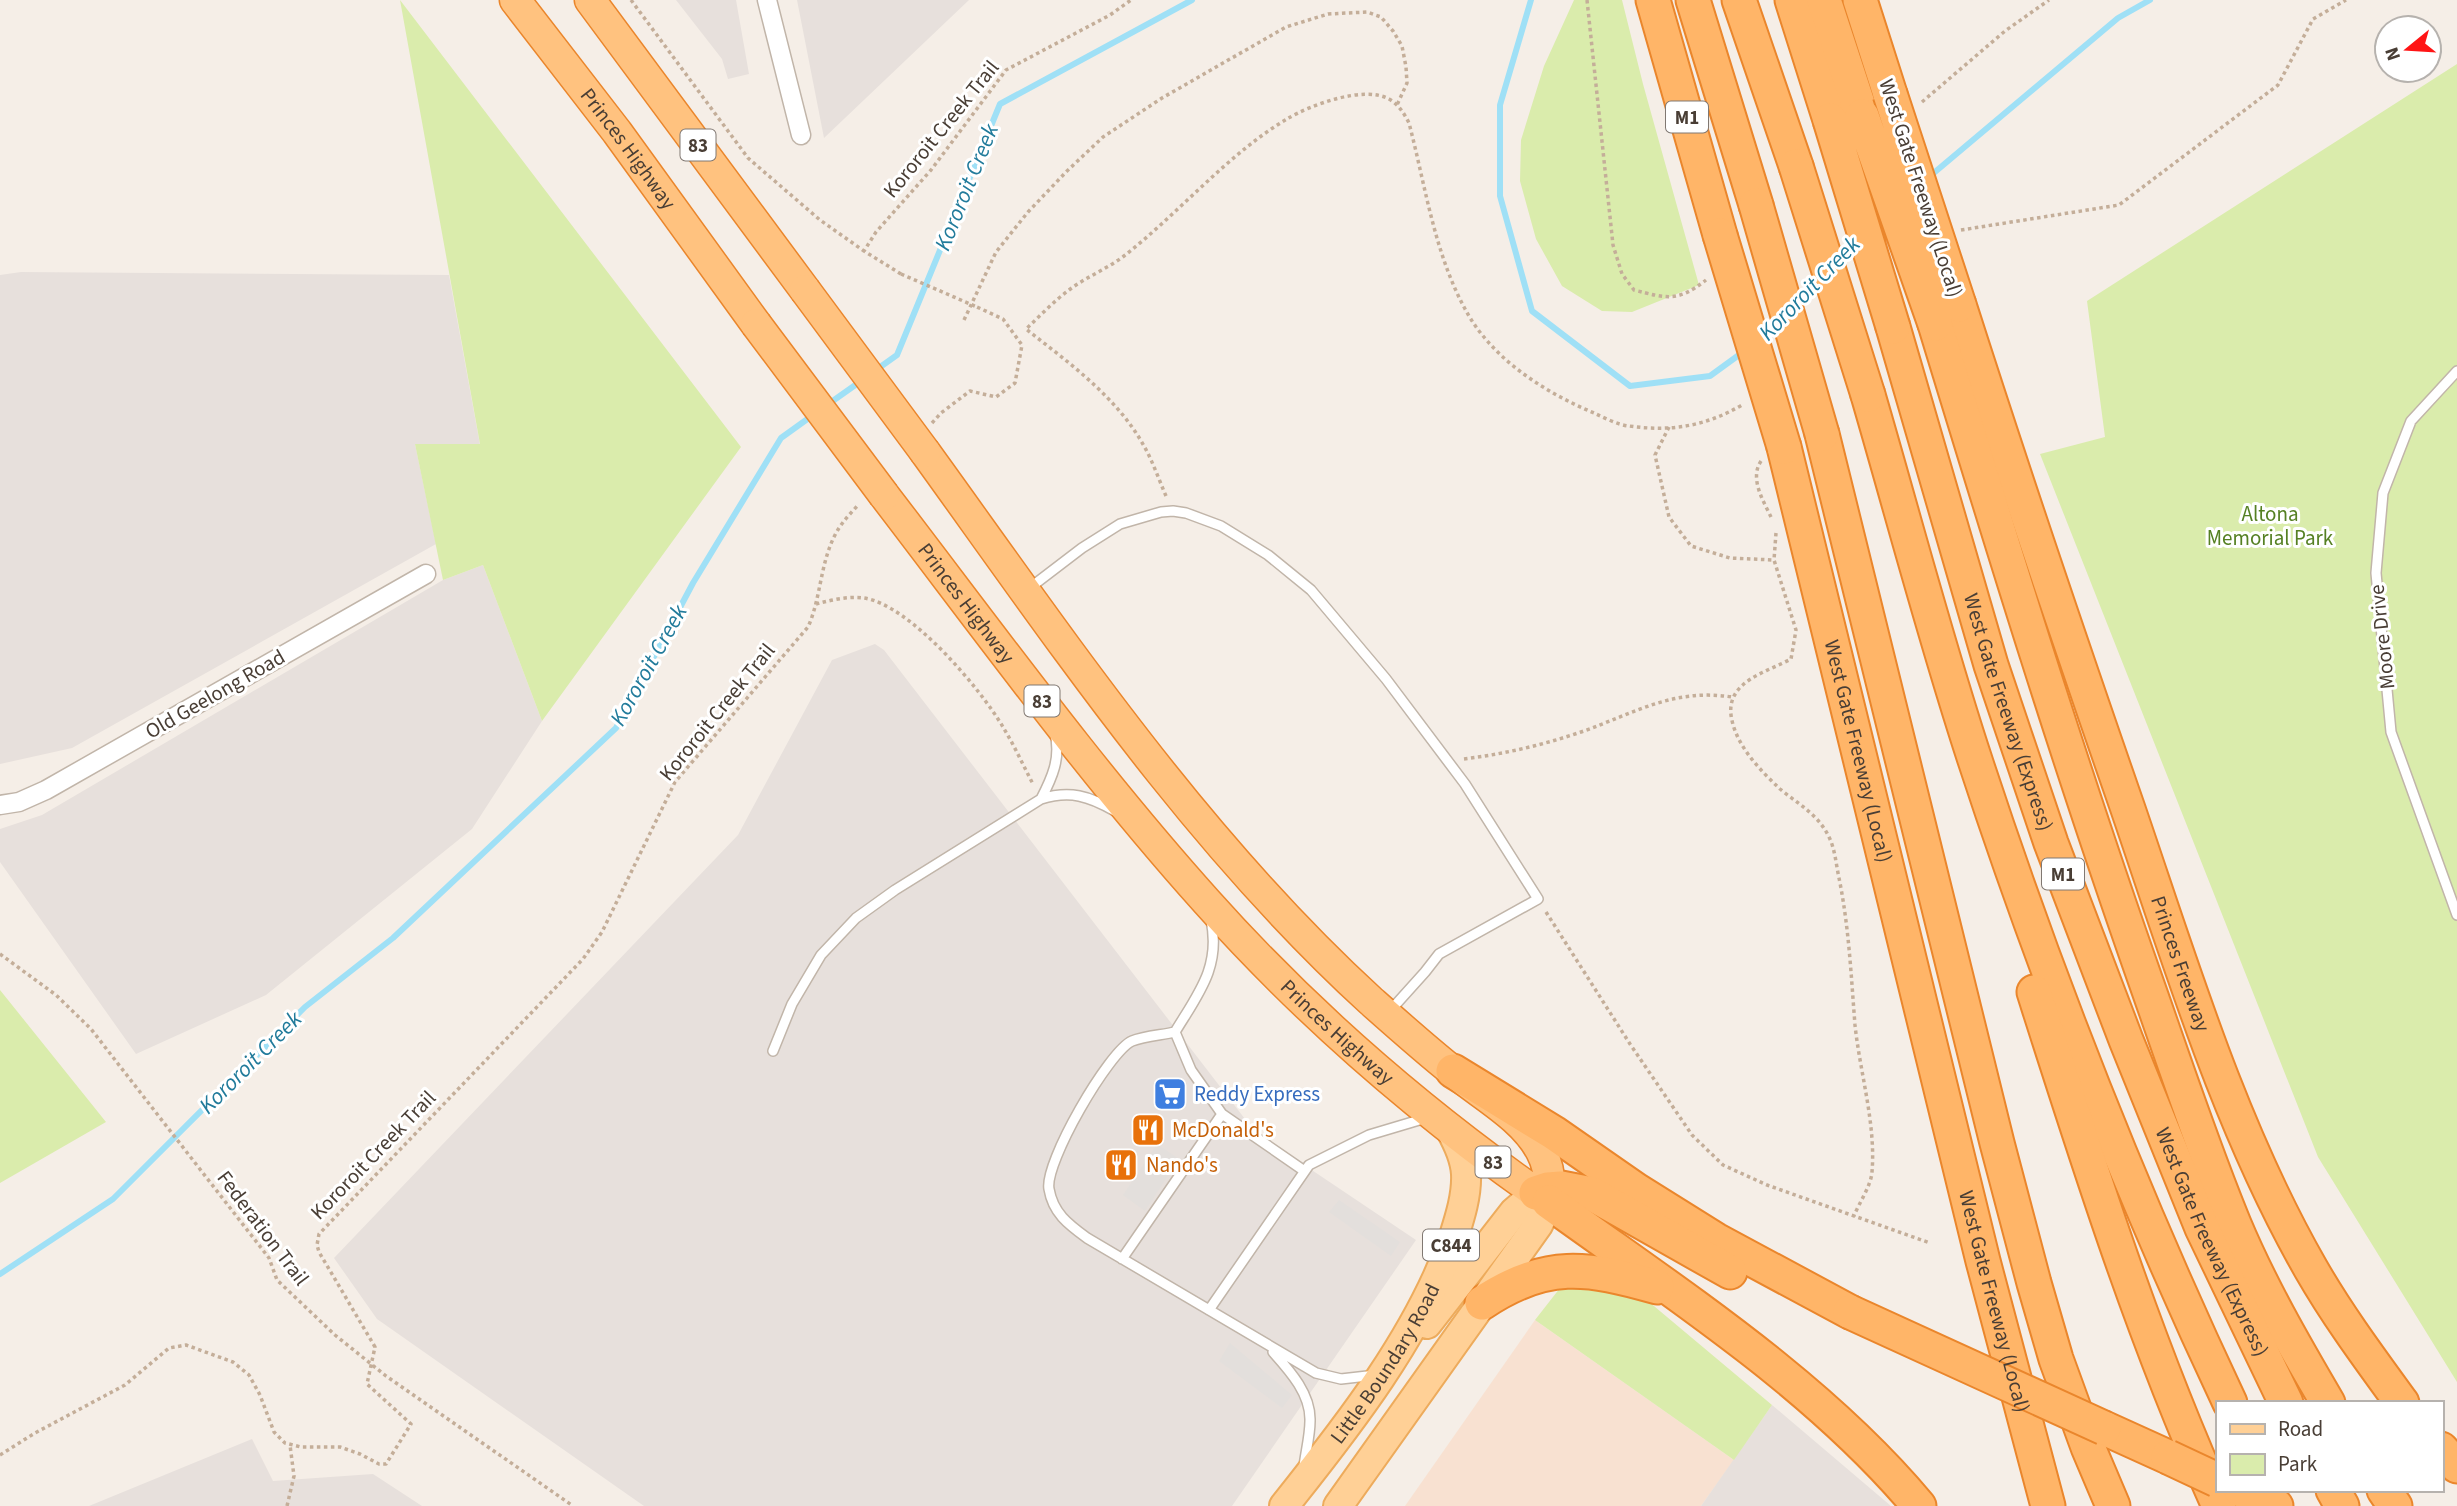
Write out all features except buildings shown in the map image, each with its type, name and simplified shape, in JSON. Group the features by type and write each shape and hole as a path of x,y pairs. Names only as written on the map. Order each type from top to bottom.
{"highway":[{"name":"Princes Highway","path":"515,0 617,132 884,495 1044,704 1207,902 1311,1009 1442,1123 1545,1195"},
{"name":"83","path":"590,0 1136,741 1226,852 1323,956 1452,1071"},
{"name":"West Gate Freeway (Local)","path":"1653,0 1720,235 1773,453 2048,1506"},
{"path":"1693,0 1822,434 2030,1270 2056,1359 2113,1506"},
{"name":"West Gate Freeway (Express)","path":"1739,0 1796,166 1868,395 1973,756 2081,1057 2154,1236 2229,1401"},
{"name":"West Gate Freeway (Express)","path":"1792,0 1846,118 1893,327 1991,665 2051,843 2126,1040 2202,1228 2285,1401"},
{"path":"1824,0 1846,118 1947,315 2104,863 2210,1161 2235,1225 2263,1285 2327,1401"},
{"name":"West Gate Freeway (Local)","path":"1860,0 1890,94 1947,315 2020,496"},
{"path":"2020,496 2061,650 2210,1161"},
{"name":"Princes Freeway","path":"2020,496 2203,1026 2245,1134 2311,1268 2350,1331 2401,1401"},
{"path":"1973,756 2011,919 2081,1142 2159,1358 2219,1506"},
{"path":"1311,1009 1325,1000 1331,991 1323,956"},
{"path":"1452,1071 1516,1122 1536,1143 1547,1165 1545,1195"},
{"path":"1452,1071 1554,1133 1627,1184 1716,1240 1850,1312 2216,1479"},
{"path":"1545,1195 1569,1189 1592,1194 1705,1259 1781,1297 1824,1309 1850,1312"},
{"path":"1545,1195 1815,1400 1851,1433 1919,1506"},
{"path":"1482,1303 1520,1282 1568,1270 1610,1274 1676,1293"},
{"path":"2443,1451 2457,1466"},
{"path":"2245,1492 2276,1506"}],"main road":[{"name":"Little Boundary Road","path":"1293,1496 1389,1364 1417,1319 1443,1265 1463,1203 1466,1183 1462,1152 1442,1123"},
{"name":"Little Boundary Road","path":"1338,1506 1543,1217 1545,1195"},
{"name":"C844","path":"1389,1364 1442,1307 1514,1212 1545,1195"}],"street":[{"path":"767,0 801,135"},
{"name":"Old Geelong Road","path":"0,805 19,802 46,790 426,574"}],"lane":[{"name":"Moore Drive","path":"2457,371 2411,421 2383,493 2376,573 2391,732 2457,915"},
{"path":"1026,591 1082,548 1120,524 1173,511 1221,526 1268,555 1311,590 1386,678 1465,783 1538,899 1439,954 1386,1014"},
{"path":"1041,799 1056,765 1058,751 1044,704"},
{"path":"773,1051 792,1004 821,955 856,918 895,890 1041,799 1061,793 1083,797 1106,806 1145,829"},
{"path":"1207,902 1214,933 1213,962 1203,985 1175,1032 1131,1041 1108,1067 1062,1139 1052,1164 1048,1185 1054,1207 1063,1220 1087,1238 1324,1376 1341,1379 1389,1364"},
{"path":"1175,1032 1191,1070 1222,1114 1303,1170"},
{"path":"1122,1259 1222,1114"},
{"path":"1209,1310 1303,1170 1330,1153 1369,1135 1414,1120 1442,1123"},
{"path":"1267,1345 1292,1374 1310,1412 1311,1423 1293,1496"}],"path":[{"path":"631,0 748,158 820,220 864,251 901,274 977,307"},
{"name":"Kororoit Creek Trail","path":"864,251 876,232 931,170 1006,70 1110,15 1131,0"},
{"path":"1587,0 1588,10"},
{"path":"2005,31 2049,0"},
{"path":"1961,230 2119,205 2278,85 2313,19 2346,0"},
{"path":"964,320 996,252 1028,212 1103,137 1162,98 1286,27 1328,14 1367,12 1381,17 1402,46 1406,67 1406,83 1397,105"},
{"path":"1173,511 1144,445 1113,403 1081,371 1026,329 1070,289 1122,258 1219,172 1286,119 1326,102 1362,94 1388,98 1397,105 1409,123 1445,266 1465,310 1494,348 1532,380 1566,401 1626,426 1688,427 1720,418 1751,399"},
{"path":"1669,427 1655,455 1669,517 1691,546 1730,558 1774,560"},
{"path":"1772,520 1756,481 1757,467 1773,453"},
{"path":"1776,530 1774,560 1796,630 1791,659 1741,684 1732,697 1731,715 1739,740 1755,764 1816,817 1829,837 1833,853 1853,968 1856,1026 1871,1140 1872,1175 1854,1216"},
{"name":"Kororoit Creek Trail","path":"290,1445 340,1447 384,1465 410,1429 410,1422 367,1382 374,1345 319,1252 319,1234 583,959 602,932 675,782 808,627 816,604 845,598 864,598 900,614 926,635 974,688 1002,726 1041,799"},
{"path":"1448,760 1524,749 1580,732 1663,701 1689,695 1732,697"},
{"path":"1538,899 1630,1044 1692,1135 1723,1165 1767,1185 1930,1243"},
{"name":"Federation Trail","path":"0,954 56,995 91,1029 269,1258 277,1280 335,1335 372,1364 572,1506"},
{"path":"0,1455 125,1385 169,1348 186,1345 240,1367 255,1384 274,1432 290,1445 294,1476 287,1506"}],"shaded area":[{"path":"676,0 736,0 749,74 728,79 722,59"},
{"path":"797,0 969,0 824,138"},
{"path":"21,272 449,275 480,445 415,444 436,544 72,748 0,764 0,275"},
{"path":"483,565 542,721 472,829 266,995 136,1054 0,862 0,829 42,815 443,580"},
{"path":"875,644 884,650 1255,1132 1416,1240 1232,1506 644,1506 377,1319 334,1258 738,835 832,660"},
{"path":"1157,1144 1179,1159 1145,1211 1123,1195"},
{"path":"1339,1200 1400,1242 1391,1256 1329,1212"},
{"path":"1535,1320 1734,1460 1701,1506 1405,1506"},
{"path":"1230,1343 1292,1395 1282,1408 1219,1361"},
{"path":"1772,1405 1891,1506 1701,1506"},
{"path":"252,1439 273,1481 373,1474 422,1506 89,1506"}],"green space":[{"path":"400,0 741,447 542,721 483,565 443,580 415,444 480,444"},
{"path":"1574,0 1622,0 1699,285 1632,312 1602,311 1562,286 1536,239 1520,181 1521,140 1544,66"},
{"name":"Altona Memorial Park","path":"2457,64 2457,1382 2318,1157 2040,454 2105,437 2087,301 2426,84 2443,84 2443,73"},
{"path":"0,990 106,1122 0,1183"},
{"path":"1567,1279 1642,1296 1772,1405 1734,1460 1535,1320"}],"waterway":[{"name":"Kororoit Creek","path":"876,370 897,355 1000,104 1192,0"},
{"name":"Kororoit Creek","path":"1531,0 1500,105 1500,196 1532,311 1630,386 1710,376 1743,352"},
{"name":"Kororoit Creek","path":"1929,177 2118,18 2150,0"},
{"name":"Kororoit Creek","path":"1838,259 1856,238"},
{"name":"Kororoit Creek","path":"1796,306 1821,277"},
{"name":"Kororoit Creek","path":"1761,340 1779,325"},
{"name":"Kororoit Creek","path":"827,405 861,381"},
{"name":"Kororoit Creek","path":"0,1274 113,1199 305,1007 393,938 616,728 693,583 781,438 813,415"}],"place":[{"name":"Reddy Express","path":"1170,1094"},
{"name":"McDonald's","path":"1148,1130"},
{"name":"Nando's","path":"1121,1165"}]}
